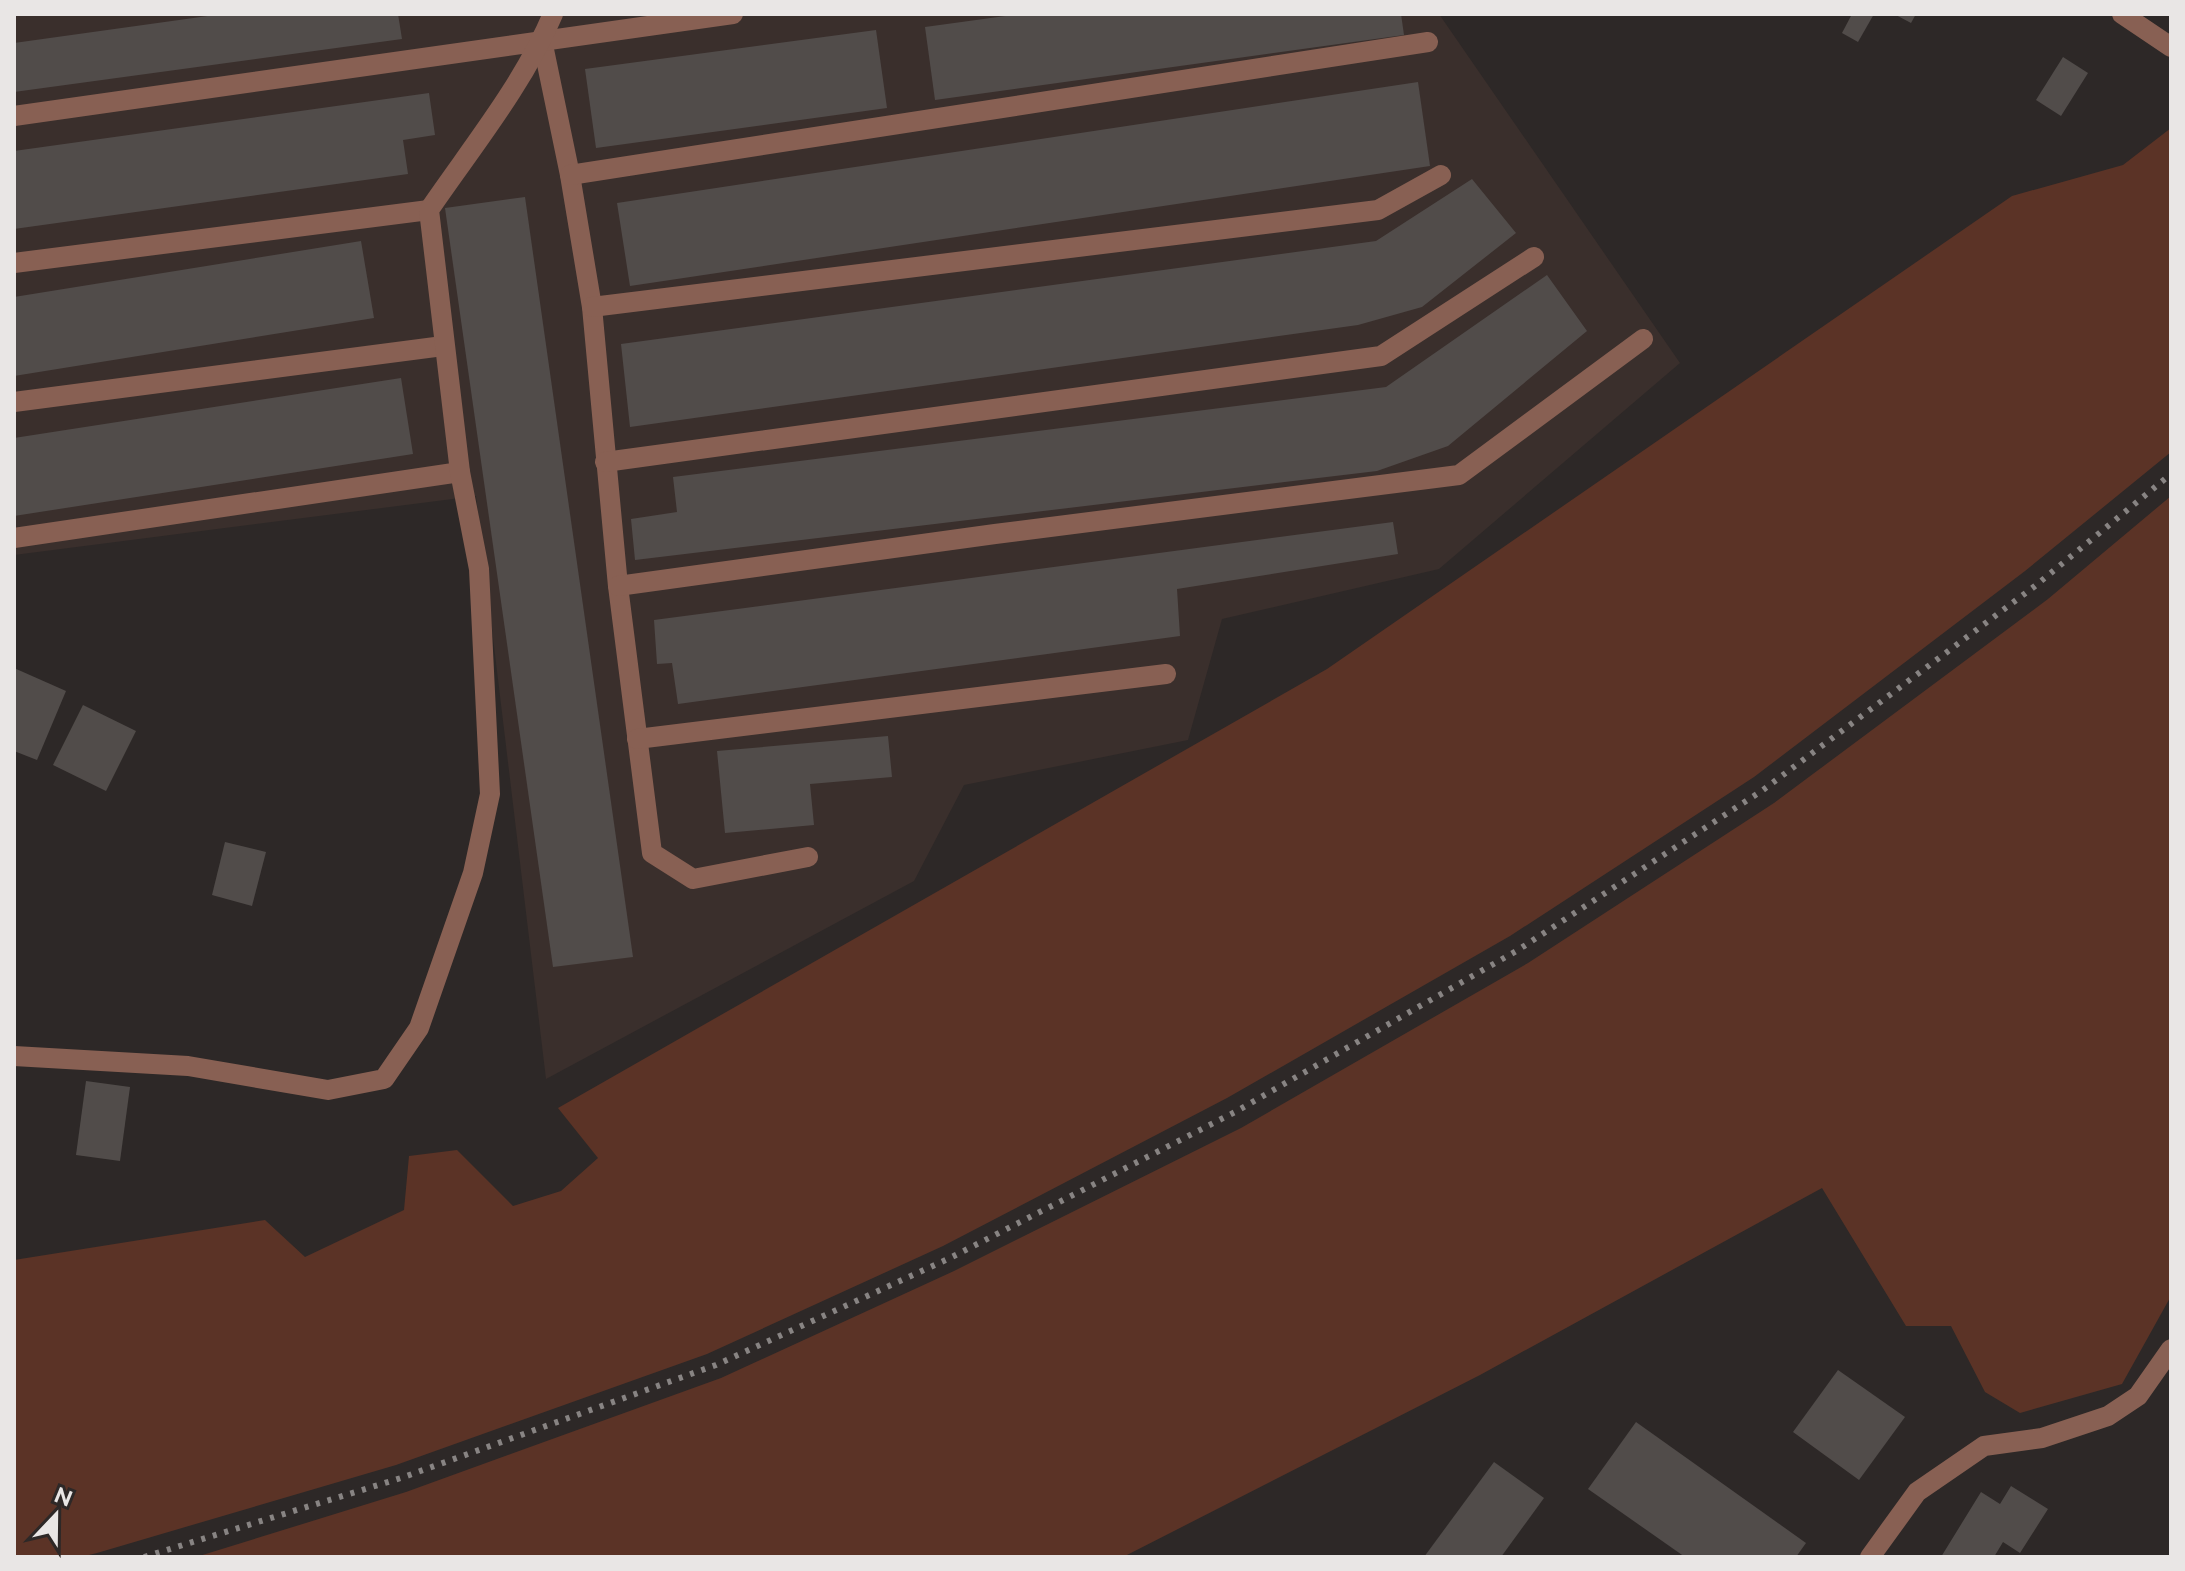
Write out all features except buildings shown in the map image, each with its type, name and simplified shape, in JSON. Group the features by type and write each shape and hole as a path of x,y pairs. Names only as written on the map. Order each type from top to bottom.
{"street":[{"path":"14,1056 188,1066 328,1090 384,1079 419,1028 473,873 490,794 479,569 460,472 429,210 515,85 542,40 553,14"},
{"path":"14,116 733,14"},
{"path":"2122,14 2171,47"},
{"path":"542,40 570,175 592,307 618,586 652,853 693,879 808,857"},
{"path":"570,175 1428,42"},
{"path":"592,307 1378,210 1441,175"},
{"path":"14,263 429,210"},
{"path":"605,462 1381,356 1534,257"},
{"path":"618,586 1459,475 1643,339"},
{"path":"14,402 443,346"},
{"path":"14,538 460,472"},
{"path":"637,739 1166,674"},
{"path":"1870,1557 1917,1492 1973,1453 1984,1446 2042,1438 2108,1416 2138,1396 2171,1349"}],"shaded area":[{"path":"14,14 1439,14 1680,363 1439,569 1222,619 1188,740 964,785 914,881 546,1079 476,496 14,555"},
{"path":"2171,128 2171,452 2025,571 1754,777 1510,936 1227,1098 943,1246 707,1354 396,1465 97,1553 81,1557 14,1557 14,1260 265,1220 305,1257 404,1210 409,1156 457,1150 513,1206 561,1191 598,1158 558,1108 1327,669 2012,196 2123,165"},
{"path":"2171,496 2171,1296 2122,1384 2020,1413 1985,1392 1951,1326 1906,1326 1822,1188 1480,1375 1123,1557 196,1557 406,1492 721,1378 954,1271 1241,1128 1528,963 1774,803 2048,599"}],"railway":[{"path":"144,1557 401,1478 716,1365 948,1259 1235,1112 1518,950 1763,790 2035,586 2171,474"}]}
